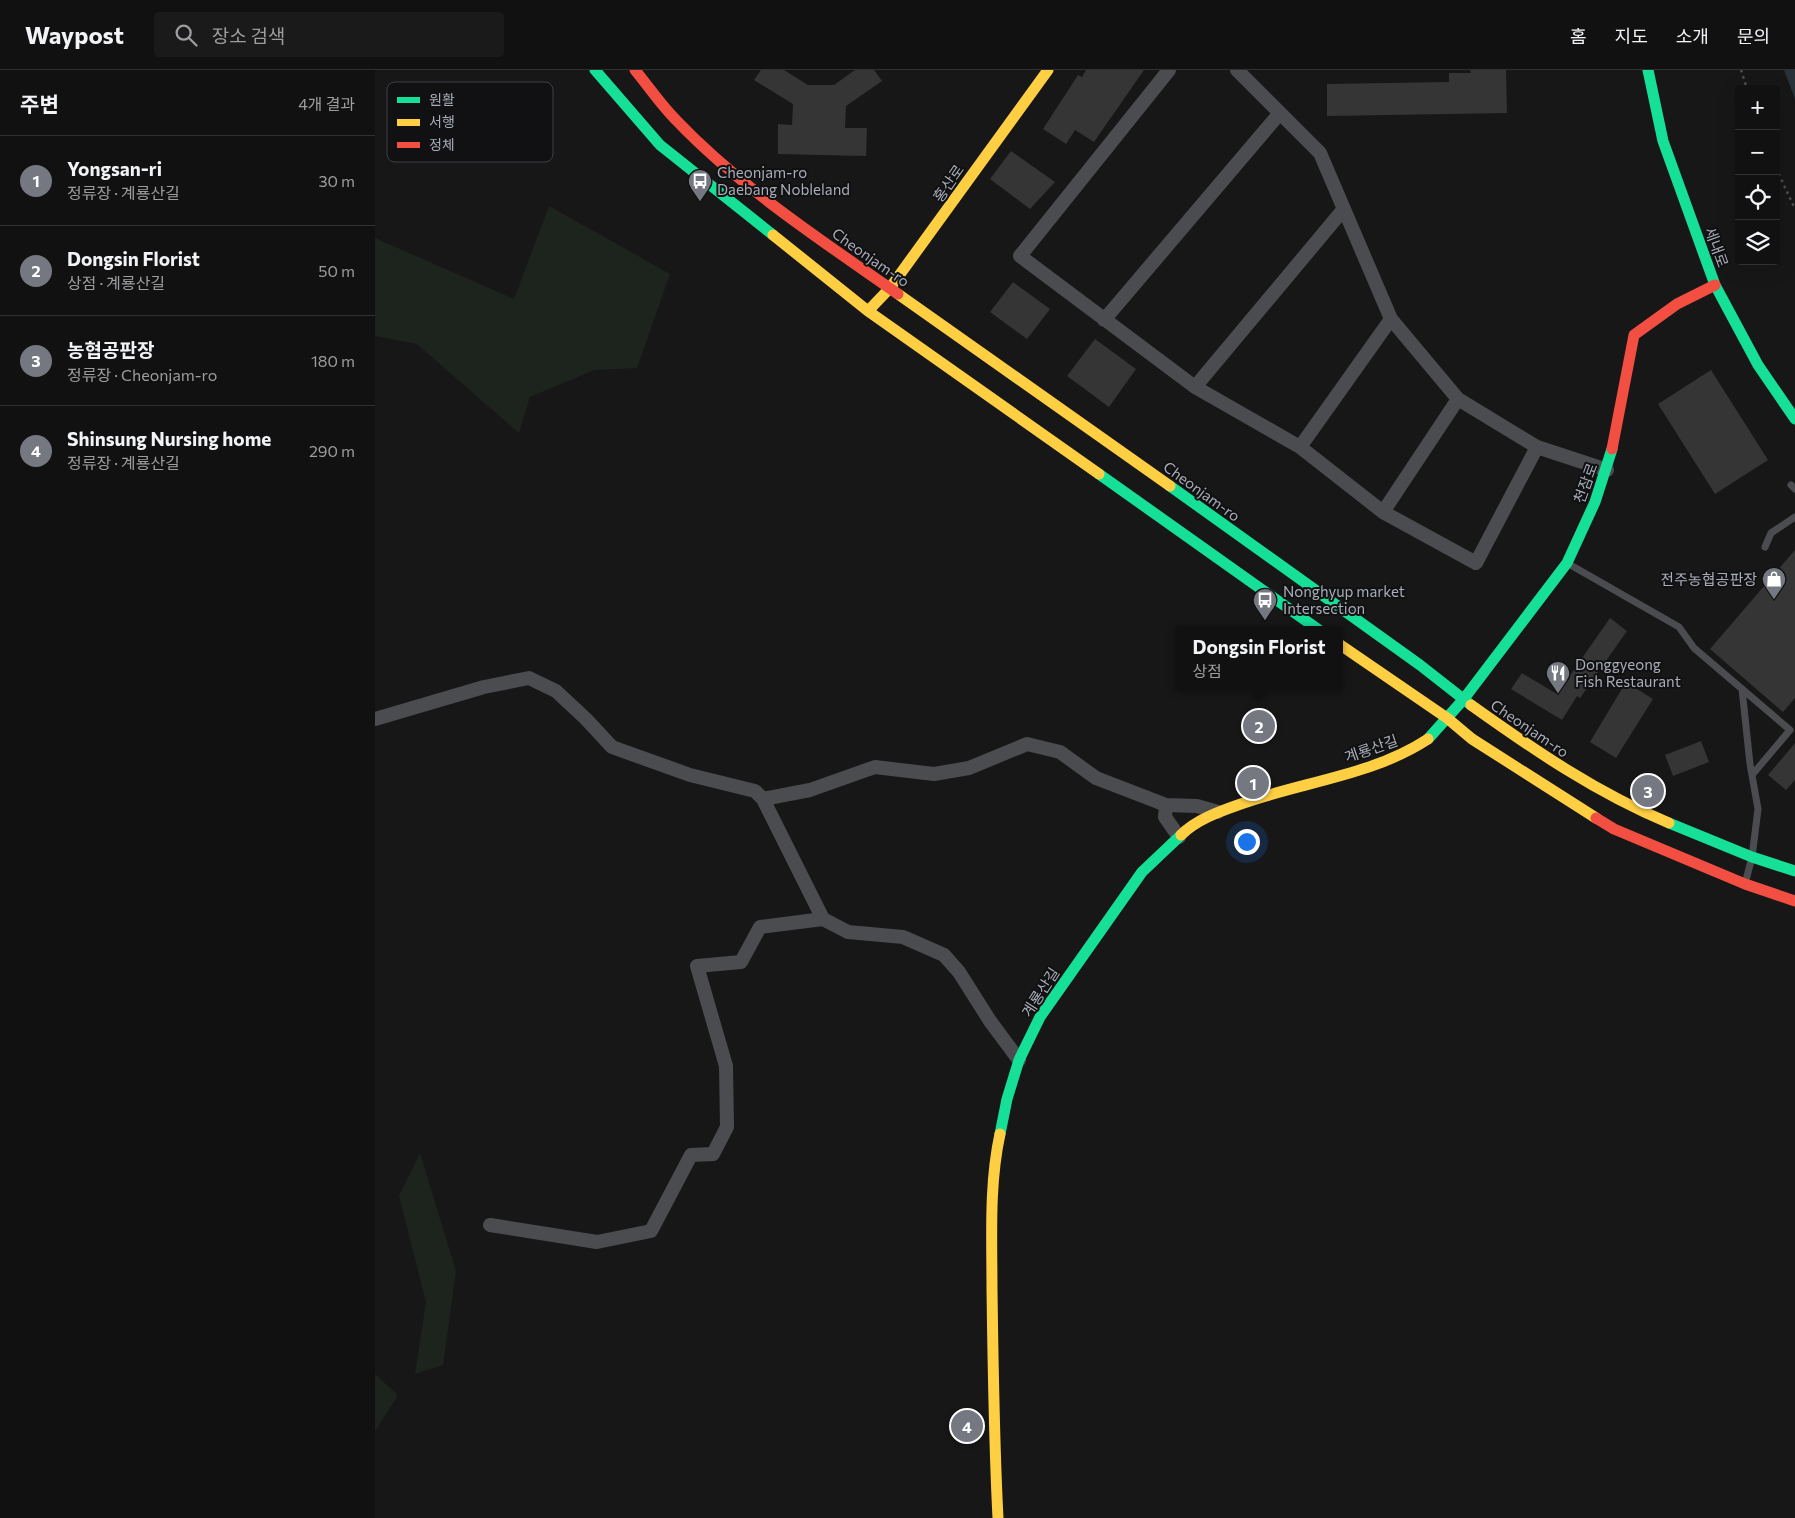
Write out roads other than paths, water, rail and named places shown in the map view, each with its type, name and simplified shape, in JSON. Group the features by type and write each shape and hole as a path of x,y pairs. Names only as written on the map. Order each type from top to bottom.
{"street":[{"path":"595,70 660,145 868,311 1313,626"},
{"name":"Cheonjam-ro","path":"635,70 676,120 732,172 795,222 1420,665 1463,700 1555,764 1635,809 1752,857 1795,871"},
{"name":"홍산로","path":"868,311 890,288 1048,70"},
{"path":"1169,70 1020,256 1195,387 1300,446 1383,512 1476,563 1537,447"},
{"path":"1237,70 1320,153 1391,319 1458,399 1537,447 1607,470"},
{"name":"세내로","path":"1648,70 1663,141 1715,285 1758,365 1795,419"},
{"path":"1104,320 1280,113"},
{"path":"1195,387 1343,210"},
{"name":"천잠로","path":"1463,700 1567,563 1595,502 1607,470 1621,411 1634,335 1677,304 1715,285"},
{"path":"1300,446 1391,319"},
{"path":"1383,512 1458,399"},
{"path":"1343,647 1447,718 1472,739 1614,830 1745,884 1795,901"},
{"path":"375,719 484,687 529,678 557,691 586,718 612,748 690,775 755,791 763,799 823,919"},
{"name":"계룡산길","path":"998,1518 993,1417 992,1225 995,1157 1007,1099 1019,1060 1040,1016 1136,880 1187,830 1218,812 1272,792 1364,768 1412,749 1433,735 1463,700"},
{"path":"763,799 810,790 875,767 934,774 969,768 1027,744 1060,752 1096,778 1166,805 1197,806 1218,812"},
{"path":"1166,805 1165,817 1179,837"},
{"path":"490,1225 597,1242 651,1231 691,1156 713,1154 727,1128 726,1066 697,966 741,962 760,927 823,919 848,932 903,937 944,955 959,972 990,1021 1019,1060"}],"lane":[{"path":"1765,547 1771,534 1795,516"},
{"path":"1567,563 1679,627 1694,648 1790,730 1752,776"},
{"path":"1742,689 1752,776 1758,809 1752,857 1745,884"}],"place":[{"name":"Cheonjam-ro Daebang Nobleland","path":"700,202"},
{"name":"전주농협공판장","path":"1774,600"},
{"name":"Nonghyup market Intersection","path":"1265,621"},
{"name":"Donggyeong Fish Restaurant","path":"1558,694"},
{"name":"Dongsin Florist","path":"1259,726"},
{"name":"Yongsan-ri","path":"1253,783"},
{"name":"농협공판장","path":"1648,791"},
{"name":"Shinsung Nursing home","path":"967,1426"}]}
